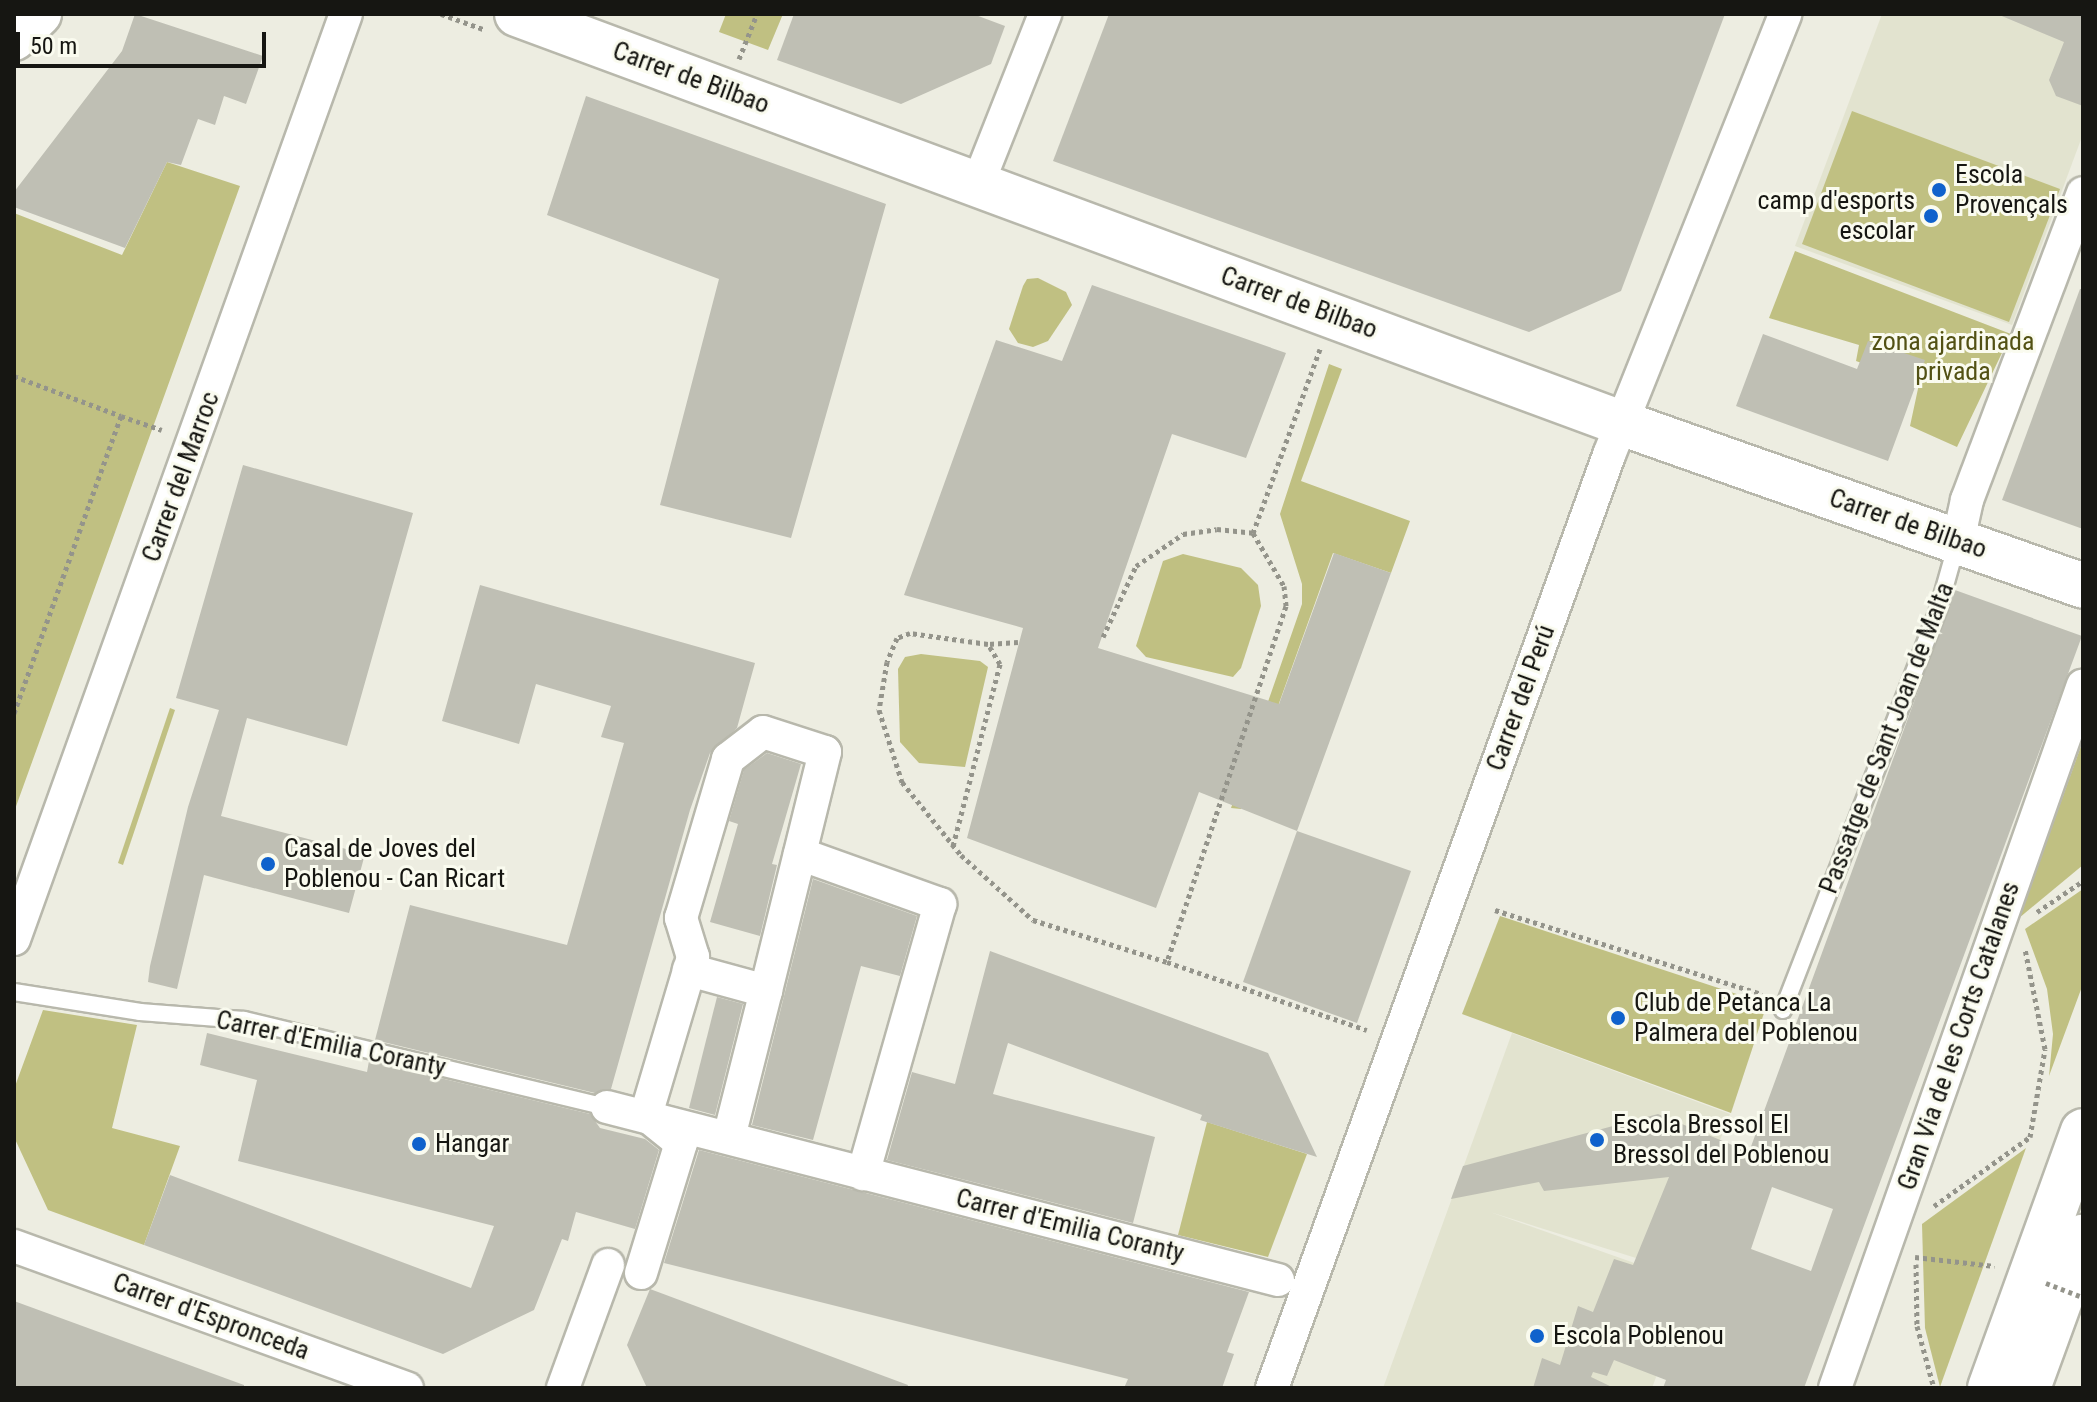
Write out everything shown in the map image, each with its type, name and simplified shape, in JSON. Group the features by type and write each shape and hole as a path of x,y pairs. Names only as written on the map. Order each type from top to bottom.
{"main road":[{"path":"14,38 39,14"},
{"name":"Carrer de Bilbao","path":"517,14 979,181 1621,423 2083,586"},
{"path":"1990,1388 2038,1280 2083,1131"},
{"path":"2028,1388 2083,1237"}],"street":[{"name":"Carrer del Marroc","path":"14,939 346,14"},
{"path":"979,181 1045,14"},
{"name":"Carrer del Perú","path":"1272,1388 1621,423 1785,14"},
{"name":"Passatge de Sant Joan de Malta","path":"1958,541 1967,500 2083,193"},
{"name":"Gran Via de les Corts Catalanes","path":"1835,1388 1905,1217 2083,685"},
{"path":"646,1115 693,957 681,918 728,759 763,732 825,752 729,1137"},
{"path":"800,854 940,904 863,1174"},
{"path":"689,970 766,991"},
{"name":"Carrer d'Emilia Coranty","path":"607,1107 1278,1280"},
{"name":"Carrer d'Emilia Coranty","path":"641,1273 681,1143 646,1115"},
{"name":"Carrer d'Espronceda","path":"14,1246 407,1388"},
{"path":"563,1388 608,1265"}],"lane":[{"name":"Passatge de Sant Joan de Malta","path":"1785,1006 1939,607 1958,541"},
{"name":"Carrer d'Emilia Coranty","path":"14,992 140,1012 244,1020 607,1107"}],"path":[{"path":"739,60 757,14"},
{"path":"1253,533 1320,348"},
{"path":"14,376 164,430"},
{"path":"14,713 121,416"},
{"path":"1103,637 1136,566 1183,534 1217,529 1253,533"},
{"path":"1167,962 1286,606 1284,586 1253,533"},
{"path":"1018,642 988,644 910,633 897,638 887,662 879,710 889,748 902,782 953,846 1033,920 1367,1030"},
{"path":"953,846 1000,664 988,644"},
{"path":"1495,910 1785,1006"},
{"path":"1934,1388 1917,1326 1915,1257 1905,1217 2033,1138 2045,1049 2038,991 2022,938"},
{"path":"1915,1257 1990,1265 2083,1297"}],"shaded area":[{"name":"Escola Provençals","path":"1882,14 2083,14 2083,134 2012,325 1795,246"},
{"path":"1512,1033 1730,1114 1671,1269 1490,1212 1691,1283 1652,1388 1383,1388"}],"green space":[{"path":"726,14 783,14 768,50 719,32"},
{"name":"camp d'esports escolar","path":"1852,111 2060,189 2009,322 1802,244"},
{"path":"167,162 240,186 14,812 14,213 122,255"},
{"name":"zona ajardinada privada","path":"1795,251 2011,334 1957,447 1910,426 1919,384 1856,361 1859,345 1769,318"},
{"path":"1038,278 1066,292 1072,305 1048,341 1033,347 1018,343 1009,329 1023,286 1027,279"},
{"path":"1329,364 1342,369 1301,481 1410,521 1391,573 1333,553 1241,809 1231,808 1302,604 1302,584 1280,514"},
{"path":"1183,554 1241,568 1258,585 1261,606 1241,668 1233,677 1146,657 1136,646 1163,561"},
{"path":"921,654 980,661 988,667 965,767 919,763 900,742 898,669 905,657"},
{"path":"170,708 175,710 123,865 118,863"},
{"path":"2081,746 2083,865 2019,918"},
{"path":"2083,889 2083,984 2049,1076 2053,1034 2047,989 2025,929"},
{"name":"Club de Petanca La Palmera del Poblenou","path":"1500,916 1767,1004 1731,1113 1462,1014"},
{"path":"43,1010 137,1025 112,1128 180,1146 144,1245 48,1210 14,1137 14,1089"},
{"path":"1207,1122 1307,1154 1268,1257 1178,1235"},
{"path":"2026,1148 1940,1387 1925,1328 1922,1224"}],"building":[{"path":"135,14 263,56 246,104 224,96 215,125 198,119 181,165 167,162 125,248 14,207 14,192 122,51"},
{"path":"794,14 973,14 1005,26 991,64 901,104 777,60"},
{"path":"1109,14 1725,14 1621,291 1529,332 1053,161"},
{"path":"1997,14 2083,14 2083,106 2056,96 2049,80 2064,42"},
{"path":"586,96 886,204 791,538 660,505 719,279 547,215"},
{"path":"1092,285 1286,353 1246,458 1172,434 1098,648 1279,704 1334,553 1391,573 1297,831 1199,792 1156,908 967,838 1023,628 904,595 996,340 1062,361"},
{"path":"2080,289 2083,289 2083,529 2002,500"},
{"path":"1763,334 1857,369 1868,341 1925,360 1888,461 1736,406"},
{"path":"243,465 413,513 347,746 247,718 221,816 365,854 349,913 204,875 177,989 148,982 150,966 188,807 219,710 176,698"},
{"path":"480,585 755,663 737,728 710,753 690,810 611,1089 595,1093 375,1040 410,905 567,945 624,743 601,737 611,706 536,684 519,744 442,721"},
{"path":"1955,590 2082,636 1804,1388 1663,1388 1666,1380 1614,1360 1607,1376 1593,1372 1591,1377 1614,1388 1533,1388 1542,1358 1560,1365 1578,1306 1593,1312 1614,1259 1633,1265 1669,1177 1544,1191 1539,1182 1451,1199 1463,1166 1658,1114 1749,1152","holes":["1772,1187 1833,1209 1811,1271 1751,1249"]},
{"path":"767,753 801,764 772,864 777,865 760,936 710,922 738,824 729,821 744,770"},
{"path":"1297,831 1411,871 1357,1023 1243,982"},
{"path":"813,879 917,916 900,976 861,966 813,1140 752,1125"},
{"path":"990,951 1268,1053 1317,1157 1200,1120 1202,1115 1008,1043 993,1094 1155,1137 1133,1223 887,1160 912,1072 955,1084"},
{"path":"717,997 743,1004 715,1115 689,1108"},
{"path":"207,1033 367,1072 369,1061 590,1114 600,1128 645,1139 659,1150 635,1229 576,1212 568,1241 562,1239 534,1310 443,1354 144,1245 170,1175 471,1288 494,1226 238,1161 257,1080 200,1065"},
{"path":"699,1150 1249,1292 1227,1352 1234,1354 1222,1388 1124,1388 1128,1379 664,1263"},
{"path":"650,1289 908,1385 907,1388 647,1388 627,1345"},
{"path":"14,1301 244,1385 244,1388 14,1388"}],"place":[{"name":"Escola Provençals","path":"1939,190"},
{"name":"camp d'esports escolar","path":"1931,216"},
{"name":"Casal de Joves del Poblenou - Can Ricart","path":"268,864"},
{"name":"Club de Petanca La Palmera del Poblenou","path":"1618,1018"},
{"name":"Escola Bressol El Bressol del Poblenou","path":"1597,1140"},
{"name":"Hangar","path":"419,1144"},
{"name":"Escola Poblenou","path":"1537,1336"}]}
